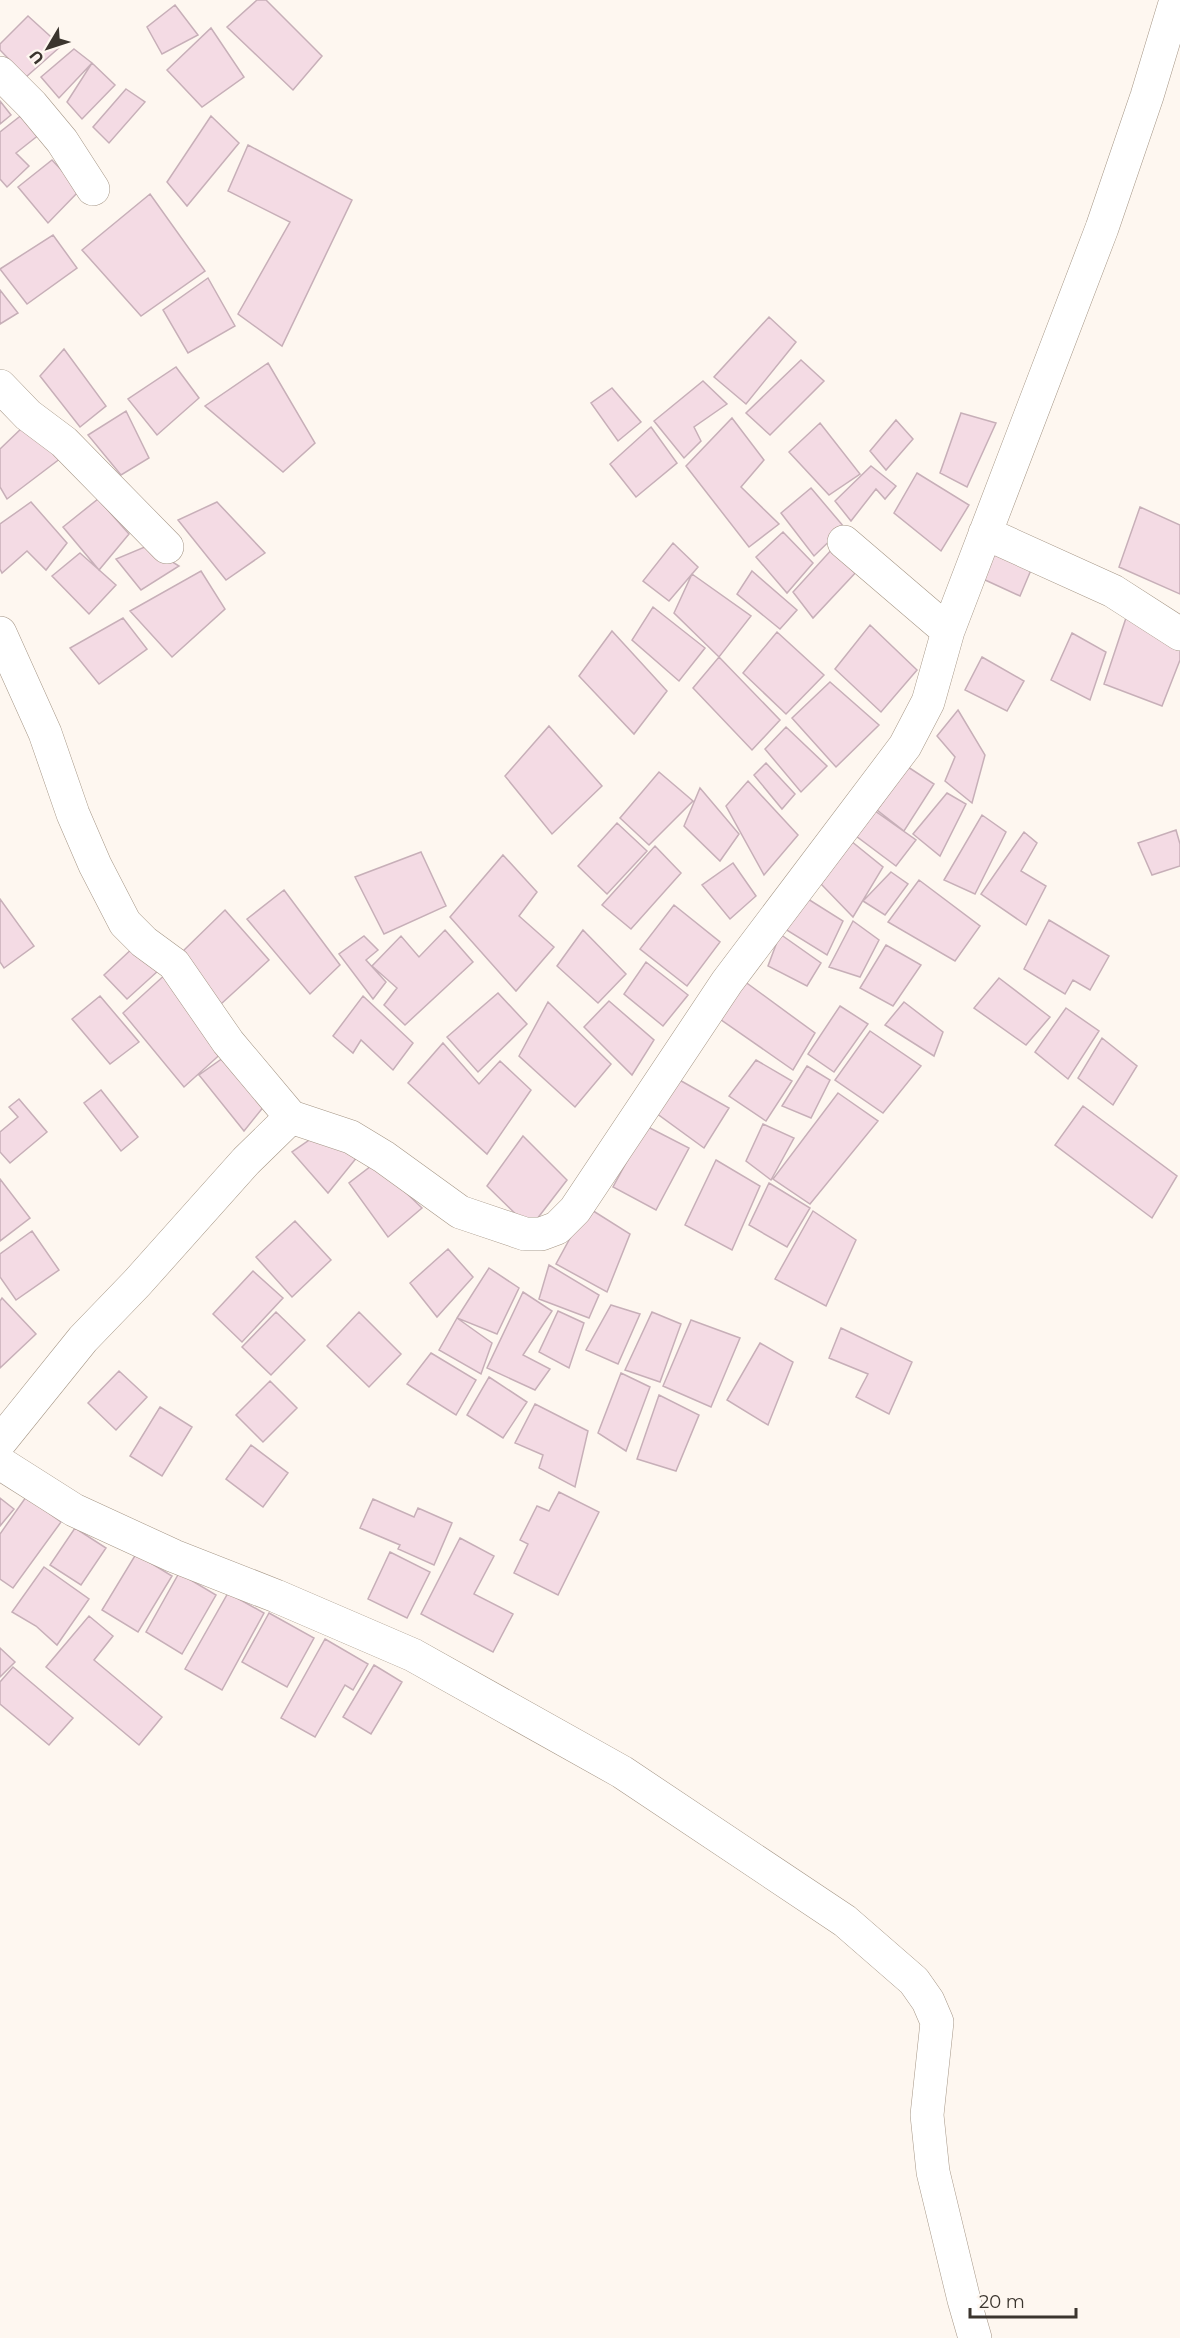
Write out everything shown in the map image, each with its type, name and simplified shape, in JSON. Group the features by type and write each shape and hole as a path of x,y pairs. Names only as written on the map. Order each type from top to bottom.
{"street":[{"path":"0,633 45,733 73,814 95,865 125,923 144,942 174,964 228,1042 291,1117 351,1137 384,1157 460,1212 525,1234 541,1234 557,1228 574,1210 727,982 904,746 928,702 948,630 1102,228 1147,96 1176,0"},
{"path":"0,73 32,105 62,141 93,189"},
{"path":"0,386 28,415 72,450 167,547"},
{"path":"985,533 1113,591 1180,634"},
{"path":"844,542 948,630"},
{"path":"0,1442 83,1339 137,1283 246,1161 291,1117"},
{"path":"0,1463 74,1510 174,1556 276,1596 413,1655 622,1772 845,1921 914,1982 928,2001 937,2022 927,2115 933,2172 963,2300 975,2338"}],"building":[{"path":"257,0 266,0 322,56 293,90 227,27"},
{"path":"175,5 198,35 162,54 147,27"},
{"path":"28,16 61,46 26,77 0,50 0,44"},
{"path":"211,28 244,77 202,107 167,70"},
{"path":"74,49 92,63 59,98 41,77"},
{"path":"92,63 115,85 82,119 67,102"},
{"path":"126,89 145,102 109,143 93,127"},
{"path":"0,101 11,115 0,124"},
{"path":"23,114 40,134 16,153 29,166 7,187 0,179 0,132"},
{"path":"211,116 239,143 187,206 167,182"},
{"path":"248,145 352,200 282,346 238,314 290,222 228,191"},
{"path":"52,160 80,190 48,223 18,187"},
{"path":"150,194 205,271 141,316 82,250"},
{"path":"53,235 77,268 27,304 0,269"},
{"path":"208,278 235,326 188,353 163,310"},
{"path":"0,290 18,313 0,324"},
{"path":"769,317 796,342 746,404 714,377"},
{"path":"64,349 106,406 80,427 40,376"},
{"path":"801,360 824,381 770,435 746,413"},
{"path":"268,363 315,443 283,472 205,406"},
{"path":"176,367 199,398 157,435 128,399"},
{"path":"703,381 727,404 694,427 701,441 684,458 654,421"},
{"path":"612,388 641,422 618,441 591,403"},
{"path":"126,411 149,458 121,475 88,435"},
{"path":"961,413 996,423 967,487 940,473"},
{"path":"732,418 764,460 741,487 779,524 749,547 686,466"},
{"path":"896,420 913,439 886,470 870,451"},
{"path":"820,423 860,474 829,495 789,452"},
{"path":"25,425 61,458 7,499 0,487 0,449"},
{"path":"651,427 677,463 636,497 610,464"},
{"path":"871,466 896,486 885,499 876,489 851,521 835,501"},
{"path":"917,473 969,505 941,551 894,513"},
{"path":"811,488 844,527 814,556 781,513"},
{"path":"98,499 129,534 99,570 63,527"},
{"path":"31,502 67,543 46,570 27,551 2,573 0,569 0,524"},
{"path":"217,502 265,553 226,580 178,520"},
{"path":"1140,507 1180,525 1180,594 1119,567"},
{"path":"783,532 813,563 787,593 756,557"},
{"path":"673,543 698,567 669,601 643,581"},
{"path":"994,545 1034,563 1020,596 983,579"},
{"path":"147,546 179,566 141,590 116,559"},
{"path":"834,547 858,570 813,618 793,592"},
{"path":"80,553 116,585 89,614 52,576"},
{"path":"201,571 225,609 172,657 130,611"},
{"path":"752,571 797,610 780,629 737,594"},
{"path":"692,574 751,616 719,657 674,613"},
{"path":"653,607 705,648 679,681 632,640"},
{"path":"1127,615 1180,647 1180,660 1162,706 1104,684"},
{"path":"123,618 147,649 99,684 70,648"},
{"path":"870,625 917,670 881,712 835,669"},
{"path":"612,631 667,691 634,734 579,676"},
{"path":"777,632 824,675 786,714 743,673"},
{"path":"1072,633 1106,652 1090,700 1051,680"},
{"path":"719,657 780,720 752,750 693,688"},
{"path":"982,657 1024,681 1007,711 965,690"},
{"path":"830,682 879,725 836,767 792,718"},
{"path":"958,710 985,755 972,803 945,781 955,757 937,736"},
{"path":"549,726 602,786 552,834 505,776"},
{"path":"786,727 827,766 801,792 765,749"},
{"path":"766,763 795,794 782,809 754,775"},
{"path":"908,767 934,784 904,831 877,810"},
{"path":"659,772 693,801 649,845 620,818"},
{"path":"748,781 798,835 764,875 726,806"},
{"path":"700,788 739,834 720,861 684,826"},
{"path":"947,793 966,804 940,856 913,834"},
{"path":"868,806 916,840 896,866 852,833"},
{"path":"982,815 1006,832 975,894 944,880"},
{"path":"617,823 647,851 607,894 578,866"},
{"path":"1176,830 1180,844 1180,866 1152,875 1138,843"},
{"path":"1024,832 1037,843 1021,871 1046,886 1026,925 981,894"},
{"path":"851,841 883,867 853,917 821,884"},
{"path":"655,846 681,873 631,929 602,905"},
{"path":"421,852 446,906 384,934 355,877"},
{"path":"503,855 537,892 519,916 554,947 516,991 450,917"},
{"path":"733,863 756,896 730,919 702,885"},
{"path":"891,872 908,884 885,915 863,901"},
{"path":"919,880 980,926 955,961 888,922"},
{"path":"284,890 340,965 310,994 247,919"},
{"path":"800,894 843,921 827,955 785,929"},
{"path":"0,899 34,946 4,968 0,962"},
{"path":"674,905 720,942 687,986 640,949"},
{"path":"225,910 269,960 221,1004 181,953"},
{"path":"1049,920 1109,956 1090,990 1073,980 1065,994 1024,969"},
{"path":"853,921 879,940 860,977 829,967"},
{"path":"445,930 473,962 405,1025 384,1005 397,988 372,966 401,936 419,957"},
{"path":"583,930 626,974 598,1003 557,966"},
{"path":"780,934 821,963 807,986 768,966"},
{"path":"364,936 378,950 366,960 386,982 373,999 339,954"},
{"path":"136,945 159,970 127,999 104,975"},
{"path":"886,945 921,965 893,1006 860,988"},
{"path":"646,962 688,995 663,1026 624,994"},
{"path":"168,972 225,1050 184,1087 123,1013"},
{"path":"999,978 1050,1017 1026,1045 974,1008"},
{"path":"744,981 815,1033 793,1070 717,1017"},
{"path":"498,993 527,1024 478,1072 447,1037"},
{"path":"100,996 139,1042 110,1064 72,1019"},
{"path":"363,996 413,1043 393,1070 361,1040 353,1053 333,1036"},
{"path":"609,1001 654,1040 632,1075 584,1027"},
{"path":"548,1002 611,1064 575,1107 519,1056"},
{"path":"904,1002 943,1032 934,1056 885,1025"},
{"path":"840,1006 868,1024 834,1072 808,1054"},
{"path":"1066,1008 1099,1031 1068,1079 1035,1052"},
{"path":"870,1031 921,1066 883,1113 835,1080"},
{"path":"1102,1038 1137,1066 1113,1105 1078,1078"},
{"path":"443,1043 479,1084 500,1061 531,1090 487,1154 408,1083"},
{"path":"223,1058 265,1105 244,1131 199,1075"},
{"path":"756,1060 792,1081 766,1121 729,1096"},
{"path":"807,1066 830,1080 811,1118 782,1106"},
{"path":"676,1078 729,1108 704,1148 652,1110"},
{"path":"101,1090 138,1137 121,1151 84,1103"},
{"path":"838,1093 878,1121 810,1204 773,1179"},
{"path":"19,1099 47,1132 10,1163 0,1152 0,1132 18,1117 9,1107"},
{"path":"1083,1106 1177,1176 1152,1218 1055,1145"},
{"path":"763,1124 794,1138 771,1180 746,1161"},
{"path":"646,1126 689,1148 656,1210 613,1187"},
{"path":"321,1132 358,1156 328,1193 292,1152"},
{"path":"523,1136 567,1180 530,1228 487,1186"},
{"path":"716,1160 760,1186 732,1250 685,1225"},
{"path":"375,1163 422,1208 388,1237 349,1183"},
{"path":"0,1179 30,1218 0,1241"},
{"path":"769,1183 810,1208 787,1247 749,1225"},
{"path":"587,1207 630,1234 607,1292 556,1264"},
{"path":"813,1211 856,1240 826,1306 775,1279"},
{"path":"295,1221 331,1260 292,1297 256,1257"},
{"path":"32,1231 59,1270 16,1300 0,1277 0,1254"},
{"path":"448,1249 473,1277 437,1317 410,1283"},
{"path":"549,1265 599,1295 589,1318 539,1299"},
{"path":"489,1268 519,1288 497,1334 457,1318"},
{"path":"253,1271 283,1298 242,1342 213,1314"},
{"path":"523,1292 552,1311 523,1355 550,1369 535,1390 487,1368"},
{"path":"2,1298 36,1334 0,1368 0,1301"},
{"path":"611,1305 640,1314 618,1364 586,1350"},
{"path":"558,1311 584,1323 569,1368 539,1352"},
{"path":"276,1312 305,1340 271,1375 242,1347"},
{"path":"359,1312 401,1354 369,1387 327,1346"},
{"path":"652,1312 681,1324 660,1382 625,1370"},
{"path":"457,1318 492,1343 481,1374 439,1350"},
{"path":"691,1320 740,1338 711,1407 663,1386"},
{"path":"841,1328 912,1362 889,1414 856,1397 868,1374 829,1358"},
{"path":"760,1343 793,1362 768,1425 727,1400"},
{"path":"431,1353 476,1380 456,1415 407,1384"},
{"path":"119,1371 147,1397 116,1430 88,1403"},
{"path":"621,1373 650,1387 626,1451 598,1433"},
{"path":"489,1377 527,1402 503,1438 467,1415"},
{"path":"270,1381 297,1408 263,1442 236,1415"},
{"path":"659,1395 699,1415 676,1471 637,1459"},
{"path":"535,1404 588,1431 575,1487 539,1468 543,1455 515,1443"},
{"path":"160,1407 192,1427 162,1476 130,1456"},
{"path":"251,1445 288,1473 263,1507 226,1479"},
{"path":"559,1492 599,1512 558,1595 514,1573 528,1544 520,1540 537,1506 549,1511"},
{"path":"26,1497 61,1522 13,1588 0,1579 0,1534"},
{"path":"0,1498 14,1509 0,1526"},
{"path":"373,1499 414,1517 418,1508 452,1523 434,1565 398,1549 400,1545 360,1528"},
{"path":"75,1528 106,1548 81,1585 50,1565"},
{"path":"460,1538 494,1556 474,1594 513,1614 493,1652 421,1614"},
{"path":"390,1552 430,1572 407,1618 368,1599"},
{"path":"136,1554 172,1576 138,1632 102,1610"},
{"path":"44,1567 89,1599 57,1645 36,1626 12,1612"},
{"path":"179,1573 216,1595 182,1654 146,1632"},
{"path":"228,1593 264,1613 222,1690 185,1669"},
{"path":"269,1613 314,1638 287,1687 242,1662"},
{"path":"89,1616 113,1636 94,1660 162,1717 139,1745 46,1667"},
{"path":"325,1639 368,1664 353,1690 345,1685 315,1737 281,1718"},
{"path":"0,1648 15,1662 0,1677"},
{"path":"374,1665 402,1682 371,1734 343,1717"},
{"path":"13,1667 73,1718 49,1745 0,1704 0,1682"}]}
